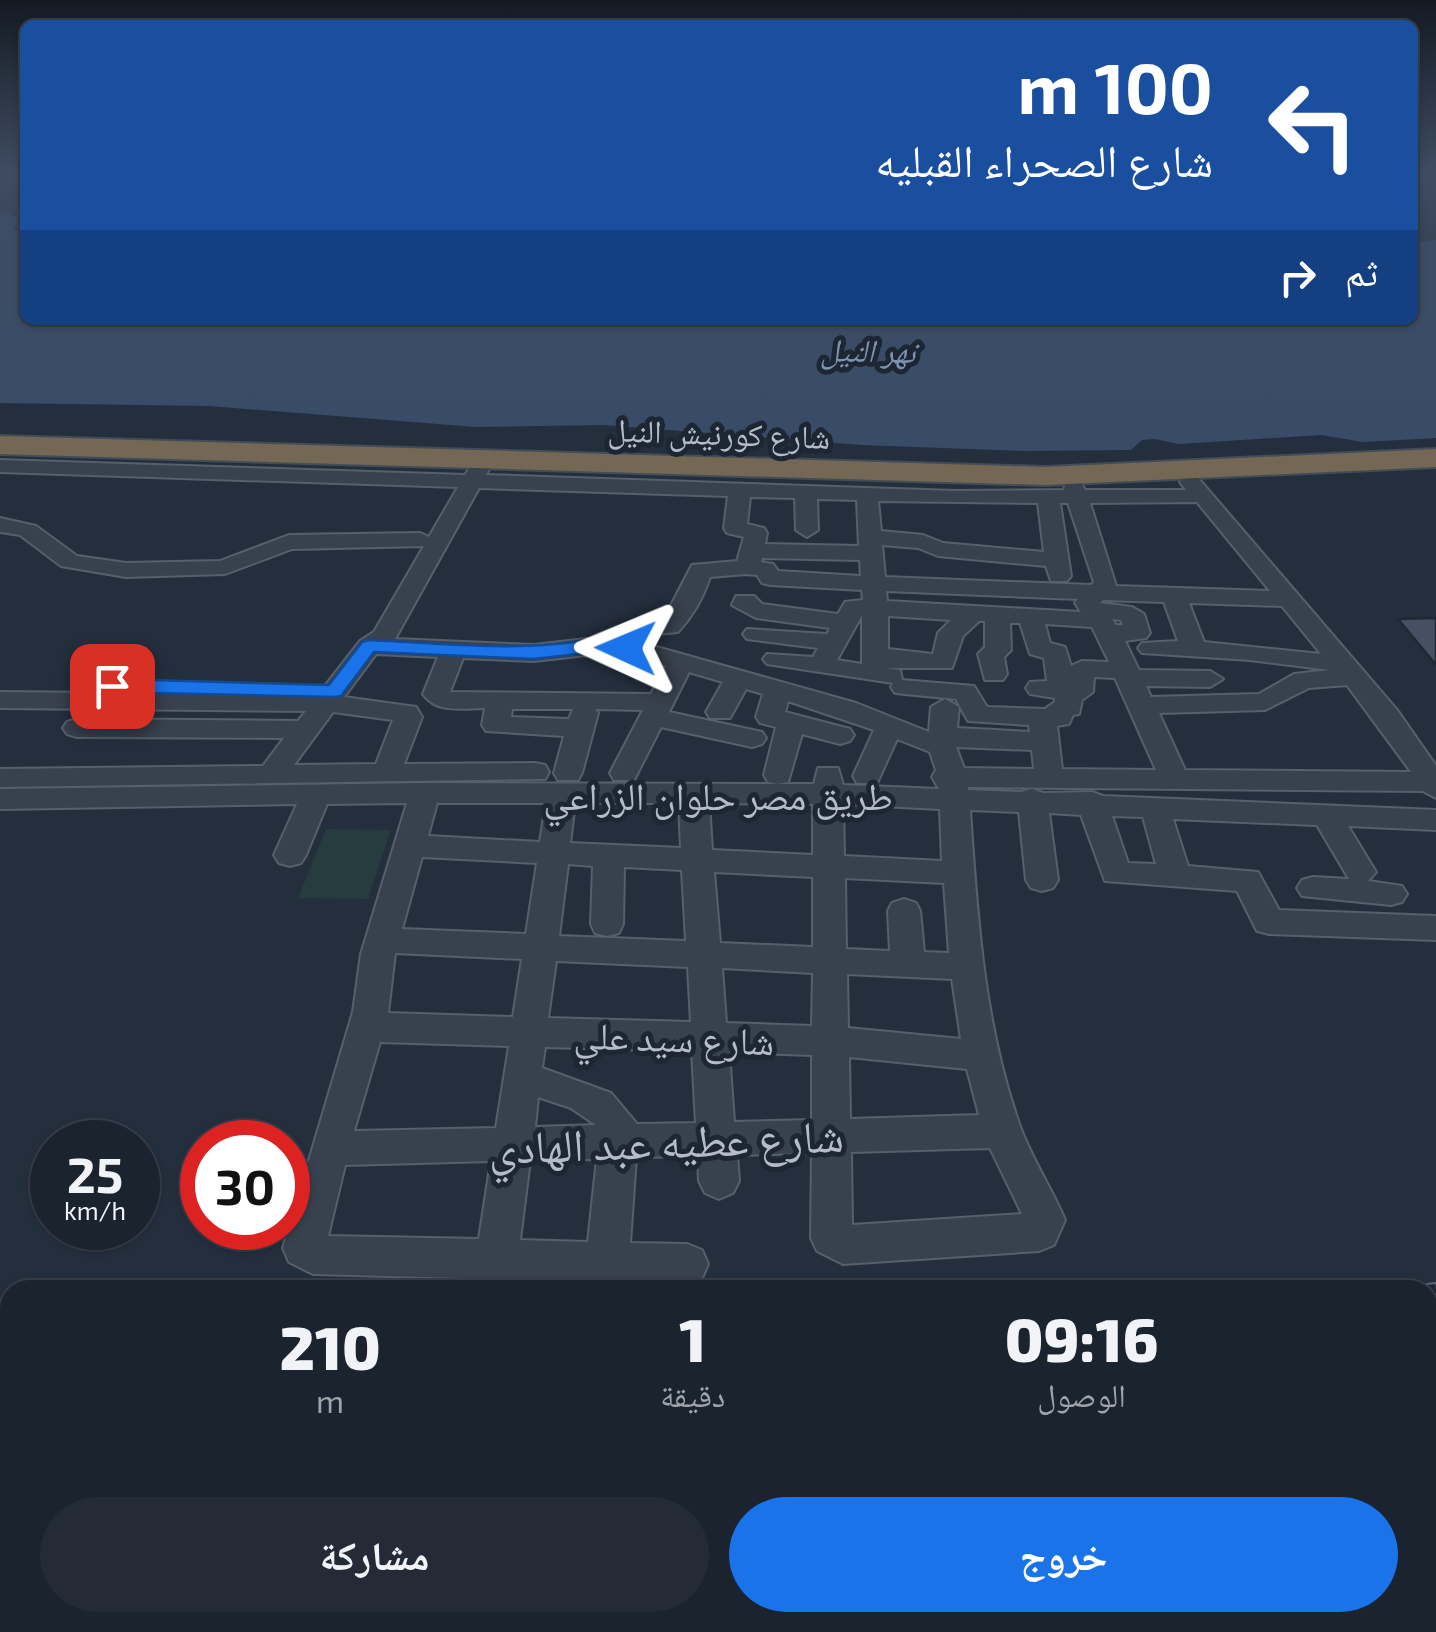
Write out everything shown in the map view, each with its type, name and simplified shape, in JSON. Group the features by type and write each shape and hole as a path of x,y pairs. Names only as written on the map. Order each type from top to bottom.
{"highway":[{"name":"شارع كورنيش النيل","path":"2,457 1066,494 1436,458"},
{"name":"شارع كورنيش النيل","path":"2,457 1006,475 1192,483 1436,468"}],"street":[{"path":"467,475 866,493 955,504 1066,494"},
{"path":"368,646 364,636 420,540 467,475"},
{"path":"272,773 368,646 384,637 467,475"},
{"path":"1192,483 1396,727 1434,785"},
{"path":"740,490 735,528 755,532 753,578 744,605 756,611 850,607 1063,621 1070,637 1103,619 1174,594 1287,599"},
{"path":"806,492 807,530"},
{"path":"840,735 768,714 800,663 850,607 882,538 866,493"},
{"path":"1061,589 1057,560 1066,494"},
{"path":"1066,494 1106,583 1103,619 1174,779"},
{"path":"0,525 34,530 66,559 86,566 206,570 241,562 288,542 420,540"},
{"path":"753,578 831,547 882,538 923,542 932,536"},
{"path":"932,536 966,547 1022,551 1057,560"},
{"path":"932,536 934,588"},
{"path":"966,547 975,590"},
{"path":"1016,590 1022,551"},
{"path":"639,650 646,626 668,627 674,608 700,570 753,578 850,607 887,689 947,753 968,967 982,1056 1003,1131 1045,1220 1039,1232 843,1245 832,1238 828,785"},
{"path":"756,634 934,588 1061,589 1103,619"},
{"path":"1174,594 1193,667"},
{"path":"624,773 656,710 700,642 689,640 692,625 674,608"},
{"path":"800,663 887,689 945,662 949,637 970,616"},
{"path":"994,674 991,654 998,650 997,618"},
{"path":"947,753 1044,730 1059,718 1059,709 1070,706 1057,690 1056,652 1039,649 1031,619"},
{"path":"368,646 534,653 586,647 639,650 691,658 784,690 965,692 978,715 1044,730"},
{"path":"1151,648 1193,667"},
{"path":"452,650 437,698 499,701 496,726 656,710 752,738"},
{"path":"1057,690 1081,691 1082,669 1126,674 1193,667 1250,652 1349,671"},
{"path":"1138,705 1256,703 1273,700 1303,680 1349,671"},
{"path":"720,712 730,674"},
{"path":"867,776 887,689"},
{"path":"77,728 211,715 330,697"},
{"path":"4,702 330,697 408,714 387,772"},
{"path":"4,702 92,702 305,730"},
{"path":"47,777 92,702"},
{"path":"180,774 211,715"},
{"path":"497,1259 565,783 583,715"},
{"path":"778,775 790,722"},
{"path":"1042,880 1040,789 1044,730"},
{"name":"طريق مصر حلوان الزراعي","path":"0,778 387,772 474,782 565,783 693,793 828,785 947,753"},
{"name":"طريق مصر حلوان الزراعي","path":"565,783 624,773 778,775 828,785 947,753 1040,789 1092,802 1436,820"},
{"name":"طريق مصر حلوان الزراعي","path":"1040,789 1174,779 1434,785"},
{"name":"طريق مصر حلوان الزراعي","path":"0,800 424,792 474,782"},
{"path":"424,792 382,940 375,996 304,1242 308,1253 687,1264"},
{"path":"693,793 718,1181"},
{"path":"290,855 316,794"},
{"path":"1092,802 1114,872 1246,880 1267,921 1436,928"},
{"path":"1154,805 1176,877"},
{"path":"1325,813 1360,872"},
{"path":"409,846 960,873"},
{"path":"607,924 609,856"},
{"path":"1326,924 1310,880 1390,894"},
{"path":"904,911 908,964"},
{"path":"382,940 968,967"},
{"name":"شارع سيد علي","path":"366,1028 830,1041 982,1056"},
{"path":"524,1078 593,1099 620,1124 622,1142 607,1262"},
{"name":"شارع عطيه عبد الهادي","path":"329,1149 1003,1131"}],"green space":[{"path":"326,829 391,830 368,899 298,898"}],"water":[{"name":"نهر النيل","path":"0,252 20,252 20,325 1418,325 1418,252 1436,252 1436,438 1363,442 1321,435 1179,444 1155,439 1142,440 1131,450 1026,451 862,445 603,425 476,427 209,406 0,403"}],"building":[{"path":"1436,618 1436,665 1398,619"}],"route":[{"path":"112,686 334,691 368,646 534,653 560,648 626,648"}]}
